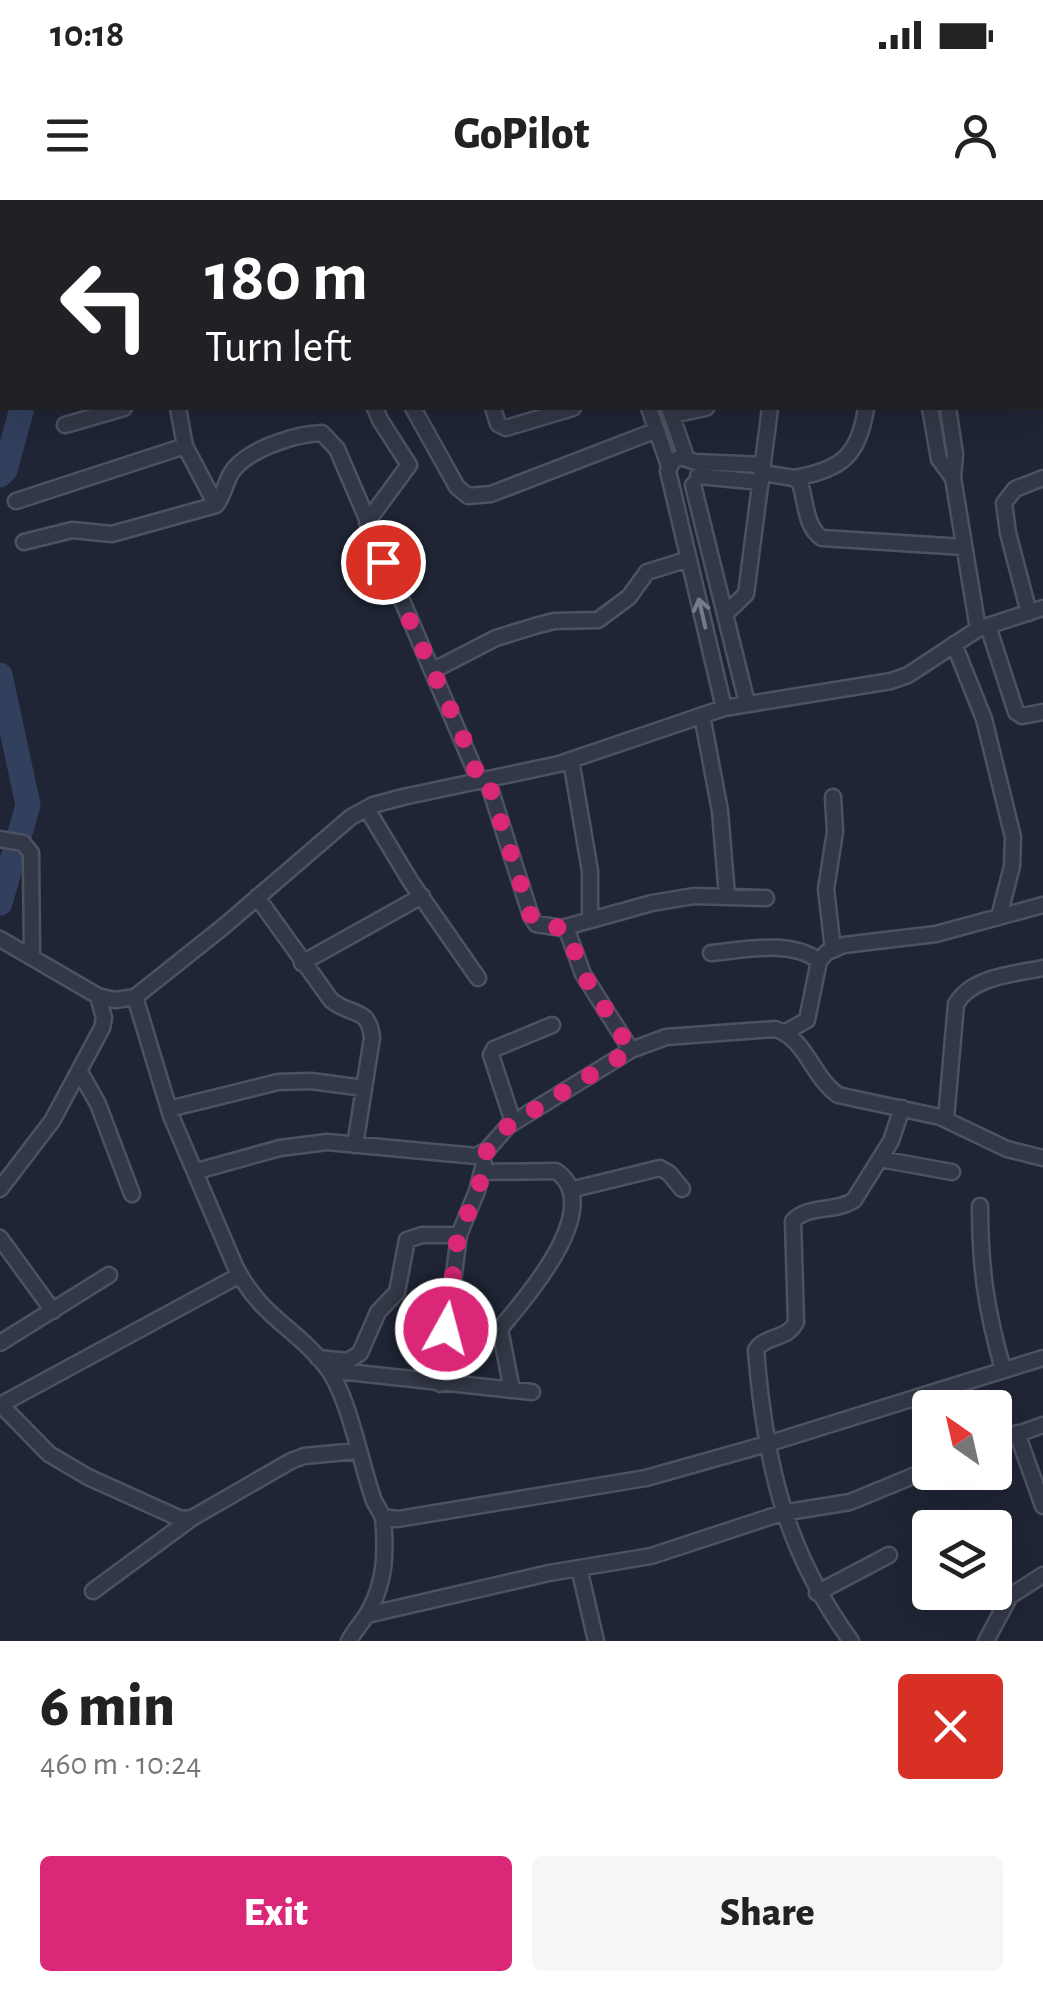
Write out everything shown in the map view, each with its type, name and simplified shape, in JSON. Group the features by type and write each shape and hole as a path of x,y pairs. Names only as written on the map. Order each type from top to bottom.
{"street":[{"path":"65,425 113,410"},
{"path":"178,410 185,446 216,505"},
{"path":"367,522 409,465 376,410"},
{"path":"414,410 457,487 468,496 491,494 657,430"},
{"path":"494,410 498,424 506,428 566,410"},
{"path":"651,410 670,473 724,708"},
{"path":"725,614 746,594 770,410"},
{"path":"670,473 676,458 693,470 794,478 817,474 848,456 862,434 866,410"},
{"path":"930,410 939,460 953,478"},
{"path":"948,410 955,454 953,478 983,628 1016,712 1022,716 1043,712"},
{"path":"670,412 693,470 746,703"},
{"path":"24,542 72,530 112,534 216,505 233,470 247,458 260,450 322,432 337,449 432,672 483,780 531,916 543,926 562,928 666,900 694,896 766,898"},
{"path":"16,501 185,446"},
{"path":"670,473 678,487 693,470"},
{"path":"794,478 800,482 814,533 822,538 964,547"},
{"path":"0,940 98,996 115,1000 135,997 351,817 367,808 570,760 724,708 908,675 983,628 1036,610 1008,533 1004,503 1015,489 1043,478"},
{"path":"432,672 496,638 554,622 598,620 630,596 648,572 689,559"},
{"path":"954,644 984,719 1013,838 1012,866 999,917"},
{"path":"702,715 720,811 726,896"},
{"path":"570,760 590,871 590,920"},
{"path":"833,797 835,832 826,889 833,950"},
{"path":"367,808 478,978"},
{"path":"0,839 23,842 32,853 28,954"},
{"path":"302,963 422,896"},
{"path":"257,898 331,1000 368,1019 372,1038 354,1145"},
{"path":"786,1032 808,1020 819,961 833,950 844,945 911,939 1043,905"},
{"path":"562,928 568,933 583,974 631,1050"},
{"path":"711,953 789,949 811,954 819,961"},
{"path":"946,1120 956,1004 961,995 993,979 1043,968"},
{"path":"0,1189 52,1121 80,1072 102,1028 104,1018 98,996"},
{"path":"135,997 170,1110 240,1275 262,1308 324,1364 338,1388 374,1501 383,1517 386,1555 382,1581 367,1615 349,1641"},
{"path":"513,1122 490,1055 494,1049 552,1025"},
{"path":"197,1172 280,1148 327,1142 476,1156 487,1150 513,1122 631,1050 666,1038 775,1028 797,1042 824,1086 838,1095 946,1120 1007,1150 1043,1158"},
{"path":"80,1072 98,1104 132,1194"},
{"path":"170,1110 278,1082 311,1080 364,1088"},
{"path":"851,1641 817,1592 782,1513 756,1350 765,1341 786,1334 796,1322 793,1222 804,1212 847,1206 861,1191 891,1141 902,1108"},
{"path":"440,1384 458,1235 487,1150"},
{"path":"880,1159 952,1172"},
{"path":"570,1190 660,1168 669,1172 682,1189"},
{"path":"482,1172 556,1172 570,1190 572,1208 560,1246 528,1296 500,1329 512,1390"},
{"path":"980,1206 980,1268 1003,1369"},
{"path":"324,1364 348,1361 360,1354 378,1312 397,1292 407,1240 422,1235 458,1235"},
{"path":"0,1238 53,1311"},
{"path":"0,1343 109,1274"},
{"path":"192,1518 172,1517 88,1477 30,1438 0,1404 240,1275"},
{"path":"383,1517 398,1519 646,1478 1043,1358"},
{"path":"324,1364 440,1384 532,1392"},
{"path":"1012,1435 1043,1425"},
{"path":"1016,1433 1043,1506"},
{"path":"93,1591 192,1518 272,1470 304,1456 357,1451"},
{"path":"367,1615 651,1556 782,1513 840,1505 912,1476"},
{"path":"817,1592 888,1555"},
{"path":"579,1568 596,1641"},
{"path":"986,1641 1010,1596 1043,1575"}],"waterway":[{"path":"0,475 5,470 21,410"},
{"path":"0,675 28,805 0,903"}],"route":[{"path":"383,562 479,780 487,779 531,916 536,924 562,928 568,933 583,974 631,1050 508,1126 487,1150 478,1191 458,1235 446,1329"}]}
